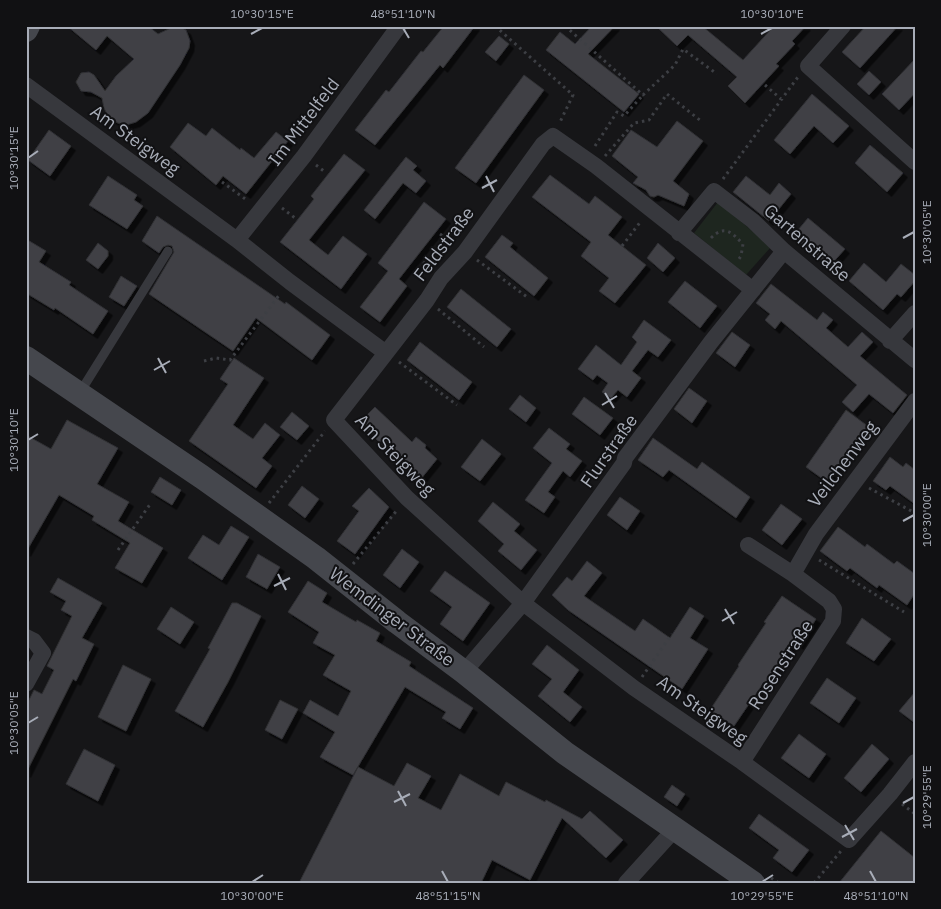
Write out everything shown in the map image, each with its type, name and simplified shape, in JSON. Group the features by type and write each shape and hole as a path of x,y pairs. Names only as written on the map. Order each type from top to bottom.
{"main road":[{"path":"26,30 28,26"},
{"name":"Wemdinger Straße","path":"26,358 202,477 316,558 565,753 753,883"}],"street":[{"name":"Im Mittelfeld","path":"237,240 304,156 400,26"},
{"path":"843,26 808,66 915,162"},
{"name":"Am Steigweg","path":"26,85 237,240 386,353 334,420 407,498 523,603 634,688 742,762 849,840"},
{"path":"553,136 650,208 753,290"},
{"name":"Feldstraße","path":"386,353 427,300 441,278 465,252 543,144 553,136"},
{"path":"679,233 714,191"},
{"name":"Gartenstraße","path":"714,191 753,222 784,251 890,341 915,360"},
{"name":"Flurstraße","path":"464,672 523,603 619,471 625,458 712,342 784,251"},
{"path":"890,341 915,313"},
{"name":"Veilchenweg","path":"805,552 816,534 915,401"},
{"name":"Rosenstraße","path":"742,762 833,621 834,609 829,601 748,545"},
{"path":"792,574 805,552"},
{"path":"26,637 34,641 43,653 26,684"},
{"path":"849,840 890,794 915,762"},
{"path":"626,883 675,829"}],"lane":[{"path":"79,394 168,251"}],"path":[{"path":"495,26 573,95 553,136"},
{"path":"565,26 643,95"},
{"path":"591,163 617,112 624,116 675,65 683,49 717,74"},
{"path":"714,191 781,99 808,66"},
{"path":"765,85 781,99"},
{"path":"591,163 634,123 649,120 667,94 701,121"},
{"path":"222,182 261,210"},
{"path":"622,246 650,208"},
{"path":"701,249 716,233 724,230 730,232 743,244 741,256 728,270"},
{"path":"465,252 527,297"},
{"path":"204,360 216,358 230,360 290,282"},
{"path":"427,300 484,347"},
{"path":"386,353 457,405"},
{"path":"259,518 334,420"},
{"path":"855,481 915,513"},
{"path":"342,578 407,498"},
{"path":"118,550 152,503"},
{"path":"805,552 904,612"},
{"path":"634,688 672,634"},
{"path":"814,883 849,840"}],"shaded area":[{"path":"718,202 771,247 746,275 694,233"}],"building":[{"path":"67,26 148,26 158,34 178,26 186,30 190,41 189,48 148,113 136,122 126,125 109,118 102,98 91,92 81,91 76,82 81,73 89,72 94,75 105,91 116,76 134,59 107,36 96,50"},
{"path":"444,26 475,26 443,68 440,65 375,145 355,130 386,90 389,92 421,51 423,52"},
{"path":"592,26 615,26 588,54 639,94 624,112 546,50 560,32 575,44"},
{"path":"656,26 702,26 743,60 774,26 806,26 792,41 795,44 776,64 779,66 745,103 728,86 737,77 688,35 677,46"},
{"path":"866,26 898,26 860,68 842,52"},
{"path":"499,36 509,44 496,61 485,52"},
{"path":"915,59 915,93 899,110 882,94"},
{"path":"869,71 881,82 869,95 857,84"},
{"path":"524,75 544,90 476,183 455,168"},
{"path":"812,94 849,126 833,143 814,126 790,154 774,140"},
{"path":"677,121 703,141 673,181 689,194 684,206 658,195 650,196 646,190 633,183 638,177 612,156 631,130 657,147"},
{"path":"188,123 206,136 212,128 240,150 241,148 254,158 276,132 288,141 246,194 223,176 216,185 170,147"},
{"path":"49,130 71,146 50,176 28,160"},
{"path":"870,145 903,173 887,192 855,163"},
{"path":"344,154 365,170 309,240 328,255 343,236 367,254 341,289 280,242 314,199 311,196"},
{"path":"406,157 417,166 413,170 426,181 416,193 403,183 375,219 364,210"},
{"path":"550,175 589,204 595,196 622,217 608,235 646,265 615,303 599,291 609,278 581,256 591,242 532,197"},
{"path":"108,176 137,195 134,200 143,206 127,229 89,205"},
{"path":"746,176 770,195 779,183 791,194 769,221 733,192"},
{"path":"424,202 446,219 399,279 407,286 380,322 360,307 388,271 378,263"},
{"path":"157,216 285,304 286,302 330,335 312,360 256,318 233,351 149,294 174,252 172,246 168,245 163,247 159,253 142,241"},
{"path":"808,218 845,249 829,267 793,236"},
{"path":"502,235 513,243 510,247 548,278 534,296 485,257"},
{"path":"26,239 46,251 39,262 71,282 69,285 108,311 93,334 55,308 54,310 26,293"},
{"path":"98,243 108,251 108,256 98,269 86,260"},
{"path":"658,243 675,258 663,272 647,258"},
{"path":"864,263 886,282 901,264 915,275 915,281 901,297 897,294 883,310 849,281"},
{"path":"121,276 137,286 124,306 109,297"},
{"path":"685,281 717,306 700,328 668,302"},
{"path":"771,284 817,320 823,312 833,320 826,328 848,347 862,332 873,342 860,356 907,395 893,413 869,394 853,412 842,402 857,385 781,321 775,329 765,320 770,314 756,303"},
{"path":"461,289 511,329 497,347 447,307"},
{"path":"644,320 671,340 658,357 648,350 632,371 641,378 627,397 618,390 611,398 602,392 608,383 597,375 593,380 578,369 596,345 621,365 637,342 632,337"},
{"path":"732,332 750,345 735,367 716,353"},
{"path":"420,342 472,382 459,400 407,360"},
{"path":"234,358 264,378 233,425 253,439 265,423 280,435 262,458 272,466 256,488 189,441 228,384 220,379"},
{"path":"689,388 707,401 692,423 674,409"},
{"path":"520,395 536,408 526,422 509,409"},
{"path":"584,397 613,418 600,435 572,414"},
{"path":"375,407 412,442 416,437 426,445 425,448 437,459 420,480 359,423"},
{"path":"846,410 869,427 858,442 856,441 827,482 806,467"},
{"path":"292,412 309,426 297,440 280,427"},
{"path":"67,420 118,448 97,484 129,502 118,521 163,548 142,583 115,568 130,543 92,520 94,516 59,495 26,552 26,435 51,449"},
{"path":"549,428 570,444 566,449 582,461 570,477 563,471 548,492 555,497 544,513 525,500 552,463 533,448"},
{"path":"653,438 697,469 702,462 750,497 736,518 669,470 663,477 638,460"},
{"path":"482,439 501,454 480,481 461,467"},
{"path":"890,457 903,467 906,463 915,470 915,504 890,486 886,490 873,481"},
{"path":"160,477 181,490 172,505 151,492"},
{"path":"302,486 319,499 305,518 288,505"},
{"path":"369,488 389,507 355,554 337,541 359,511 352,506"},
{"path":"620,497 640,511 627,530 607,515"},
{"path":"493,502 520,524 514,531 537,550 521,570 498,551 504,544 478,521"},
{"path":"781,504 802,519 782,545 762,530"},
{"path":"231,526 249,537 222,580 188,558 203,535 219,545"},
{"path":"838,527 865,547 867,544 894,564 897,561 915,574 915,593 907,605 879,585 877,588 850,568 847,571 820,551"},
{"path":"402,549 419,562 400,588 383,575"},
{"path":"258,554 280,567 267,589 246,577"},
{"path":"587,561 602,573 584,596 635,631 643,619 670,638 690,607 704,616 690,638 708,649 682,689 568,610 552,595 567,577 572,581"},
{"path":"445,571 490,603 463,641 440,624 452,607 430,591"},
{"path":"58,578 102,603 82,638 94,644 76,681 73,679 26,773 26,706 34,690 42,694 54,670 47,666 72,616 61,610 66,601 50,592"},
{"path":"308,581 327,593 322,602 356,622 357,620 380,633 376,641 411,662 409,666 473,708 460,729 442,718 446,712 405,687 353,775 320,757 335,732 303,713 310,700 338,716 351,691 323,675 335,655 313,643 319,632 288,612"},
{"path":"782,596 816,619 799,645 794,642 767,684 764,682 734,726 710,710"},
{"path":"232,603 237,603 261,616 203,727 175,711 210,649 208,648"},
{"path":"171,607 194,622 180,644 157,629"},
{"path":"862,618 891,639 874,661 846,643"},
{"path":"547,645 579,670 563,692 582,707 570,722 538,696 552,679 532,664"},
{"path":"123,665 151,679 126,731 98,717"},
{"path":"827,678 856,698 839,723 810,703"},
{"path":"915,692 915,723 899,711"},
{"path":"280,700 298,709 282,739 265,730"},
{"path":"799,734 826,754 809,778 781,758"},
{"path":"872,744 889,759 861,792 844,778"},
{"path":"84,749 115,765 98,801 66,784"},
{"path":"407,763 431,776 418,798 441,810 460,774 499,796 506,782 582,819 590,811 623,840 606,858 562,818 530,880 492,860 481,883 299,883 358,767 394,786"},
{"path":"672,785 685,794 677,806 664,797"},
{"path":"759,814 809,850 792,872 773,858 779,850 749,828"},
{"path":"881,831 915,858 915,883 839,883"}]}
